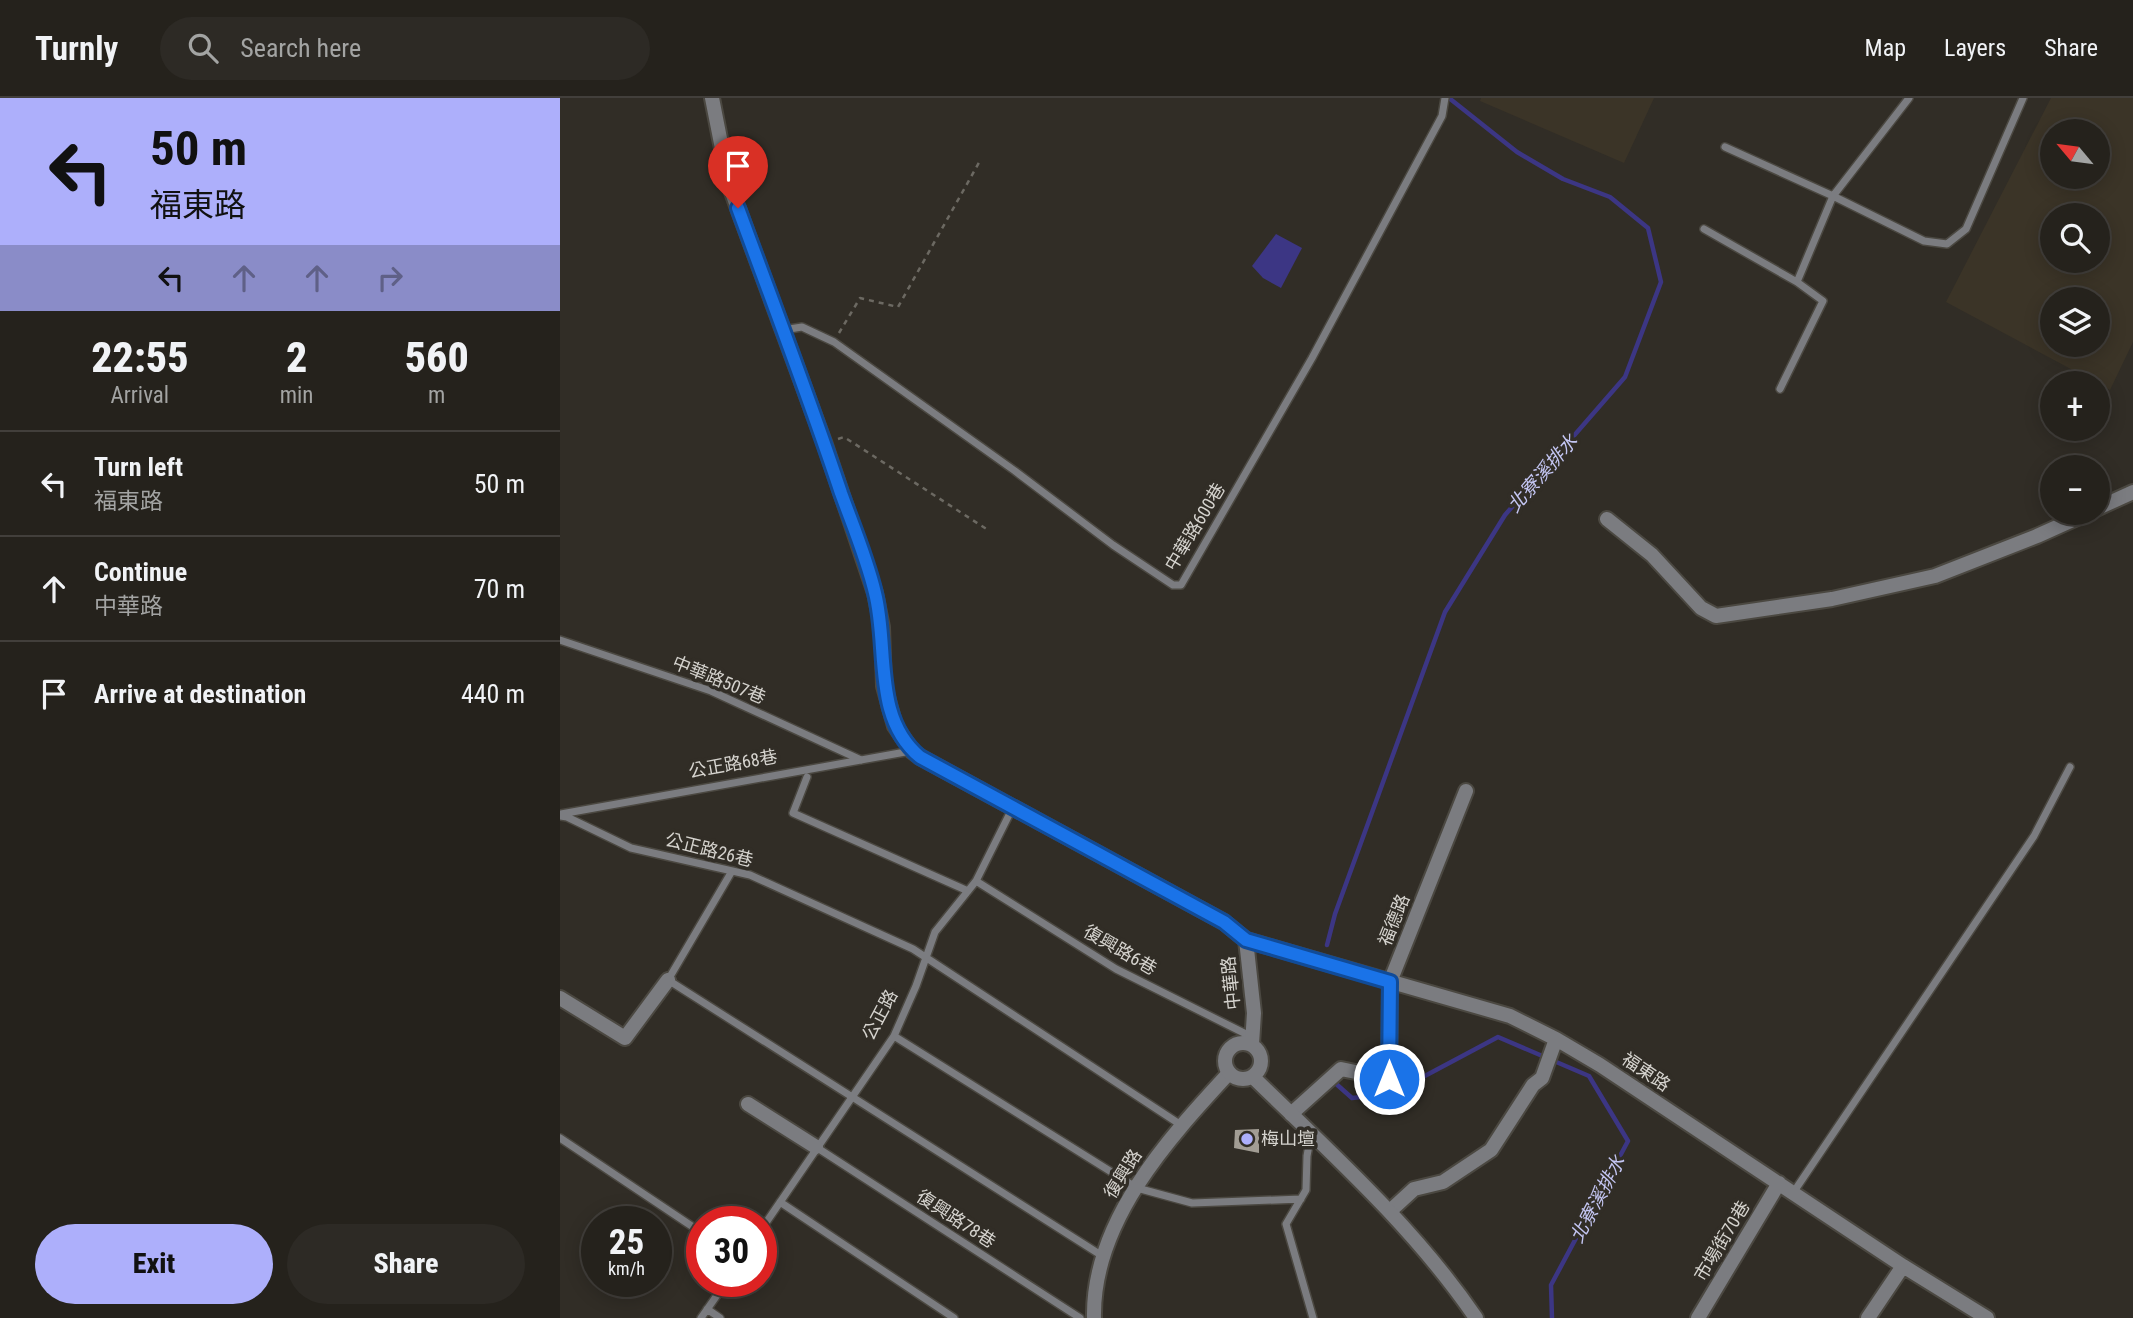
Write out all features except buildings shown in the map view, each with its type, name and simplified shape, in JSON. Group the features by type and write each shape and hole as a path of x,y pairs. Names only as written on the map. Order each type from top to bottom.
{"street":[{"name":"中華路","path":"712,98 729,184 824,442 875,593 882,627 884,686 895,726 912,751 920,757 1224,922 1246,940 1254,1013 1252,1041 1261,1058 1260,1068 1253,1077"},
{"path":"2110,503 2133,492"},
{"path":"1607,519 1652,555 1702,608 1716,616 1832,599 1935,576 2061,525"},
{"name":"福德路","path":"1291,1114 1341,1069 1389,1079 1390,982 1466,791"},
{"name":"福東路","path":"1246,940 1510,1016 1551,1052 1600,1065 1903,1266 1987,1318"},
{"path":"560,998 625,1038 668,980"},
{"path":"1252,1041 1230,1048 1225,1060 1229,1073 1240,1080 1253,1077 1390,1211 1458,1292 1476,1318"},
{"path":"1390,1211 1414,1189 1443,1182 1491,1150 1533,1084 1542,1077 1551,1052"},
{"name":"復興路","path":"1094,1318 1094,1296 1118,1218 1154,1160 1181,1125 1229,1073"},
{"path":"748,1104 816,1147"},
{"name":"市場街70巷","path":"1698,1318 1779,1183"},
{"path":"1868,1318 1903,1266"}],"lane":[{"path":"1797,282 1833,196 1909,98"},
{"path":"1725,147 1924,241 1947,244 1966,229 2023,98"},
{"name":"中華路600巷","path":"783,330 802,327 834,342 1114,545 1173,585 1181,585 1312,358 1442,116 1444,100"},
{"path":"1704,229 1824,300 1780,389"},
{"name":"中華路507巷","path":"560,640 711,691 862,760"},
{"name":"公正路68巷","path":"560,815 912,751"},
{"path":"1793,1193 2034,836 2070,767"},
{"path":"807,777 793,813 968,891"},
{"name":"公正路","path":"777,1206 894,1036 916,986 935,932 976,880 1013,807"},
{"name":"公正路26巷","path":"560,815 631,848 750,875 926,956 1181,1125"},
{"path":"732,871 668,980 1104,1257"},
{"name":"復興路6巷","path":"976,880 1116,969 1252,1041"},
{"path":"894,1036 1136,1188 1192,1203 1301,1199"},
{"path":"1311,1134 1306,1190 1286,1224 1314,1318"},
{"path":"560,1138 686,1222"},
{"name":"復興路78巷","path":"816,1147 1080,1318"},
{"path":"780,1202 953,1318"},
{"path":"701,1318 716,1297"},
{"path":"707,1309 720,1318"}],"path":[{"path":"834,342 860,298 898,307 981,159"},
{"path":"824,442 844,437 988,530"}],"shaded area":[{"path":"1481,98 1654,98 1624,163 1480,101"},
{"path":"2051,98 2133,98 2133,342 2110,390 2110,371 2075,371 2048,357 2110,357 2110,287 2040,287 2040,352 1946,302 2040,119 2040,189 2110,189 2110,119 2040,119"},
{"path":"1276,234 1302,248 1281,288 1263,278 1252,266"}],"waterway":[{"name":"北寮溪排水","path":"1327,945 1335,914 1445,612 1505,515 1625,377 1661,282 1648,228 1610,197 1563,179 1517,152 1449,98"},
{"name":"北寮溪排水","path":"1334,1082 1352,1098 1391,1094 1498,1037 1589,1076 1628,1141 1551,1285 1552,1318"}],"place":[{"name":"梅山壇","path":"1247,1139"}],"route":[{"path":"738,208 824,442 875,593 882,627 884,686 895,726 912,751 1224,922 1246,940 1390,982 1389,1079"}]}
